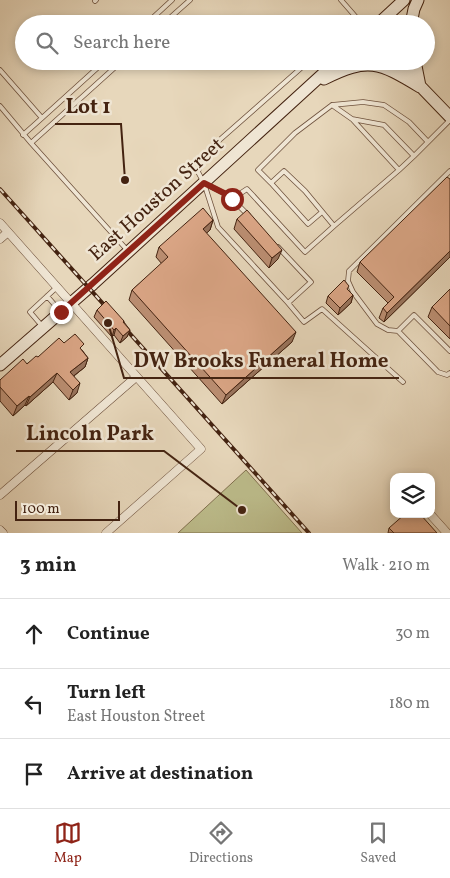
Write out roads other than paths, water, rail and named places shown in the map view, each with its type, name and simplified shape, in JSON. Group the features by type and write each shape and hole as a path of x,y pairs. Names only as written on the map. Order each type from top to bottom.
{"main road":[{"path":"388,15 404,0"},
{"path":"413,15 418,0"},
{"name":"East Houston Street","path":"0,365 204,183 311,86 326,70"},
{"path":"311,86 342,70"},
{"path":"392,70 420,87"},
{"path":"404,70 450,119"},
{"path":"416,70 420,87"}],"street":[{"path":"0,223 201,449 106,533"},
{"path":"0,239 8,232"},
{"path":"0,496 136,377"},
{"path":"433,518 446,533"}],"lane":[{"path":"156,15 172,0"},
{"path":"173,15 190,0"},
{"path":"341,0 354,15"},
{"path":"0,70 42,118"},
{"path":"24,135 95,70"},
{"path":"31,143 112,70"},
{"path":"299,70 228,132 202,158 198,172 204,183 218,227 304,322 322,309 403,382"},
{"path":"86,78 94,86"},
{"path":"322,212 308,224 258,170 296,133 332,105 363,102 384,104 409,122 428,142"},
{"path":"332,105 352,119 399,170"},
{"path":"0,106 128,251"},
{"path":"352,119 384,126 414,156"},
{"path":"232,199 247,189 305,252 399,170 450,119"},
{"path":"270,184 284,171 334,226"},
{"path":"450,171 349,271 348,281 353,292 377,324 388,330 398,331 438,372 447,375 450,372"},
{"path":"204,183 230,196 252,220"},
{"path":"272,240 311,282 288,303"},
{"path":"44,327 30,312 57,287"},
{"path":"47,296 61,312"},
{"path":"398,331 414,315 450,351"}],"railway":[{"path":"0,189 309,533"}],"place":[{"name":"Lot 1","path":"125,180"},
{"name":"DW Brooks Funeral Home","path":"108,323"},
{"name":"Lincoln Park","path":"242,510"}]}
